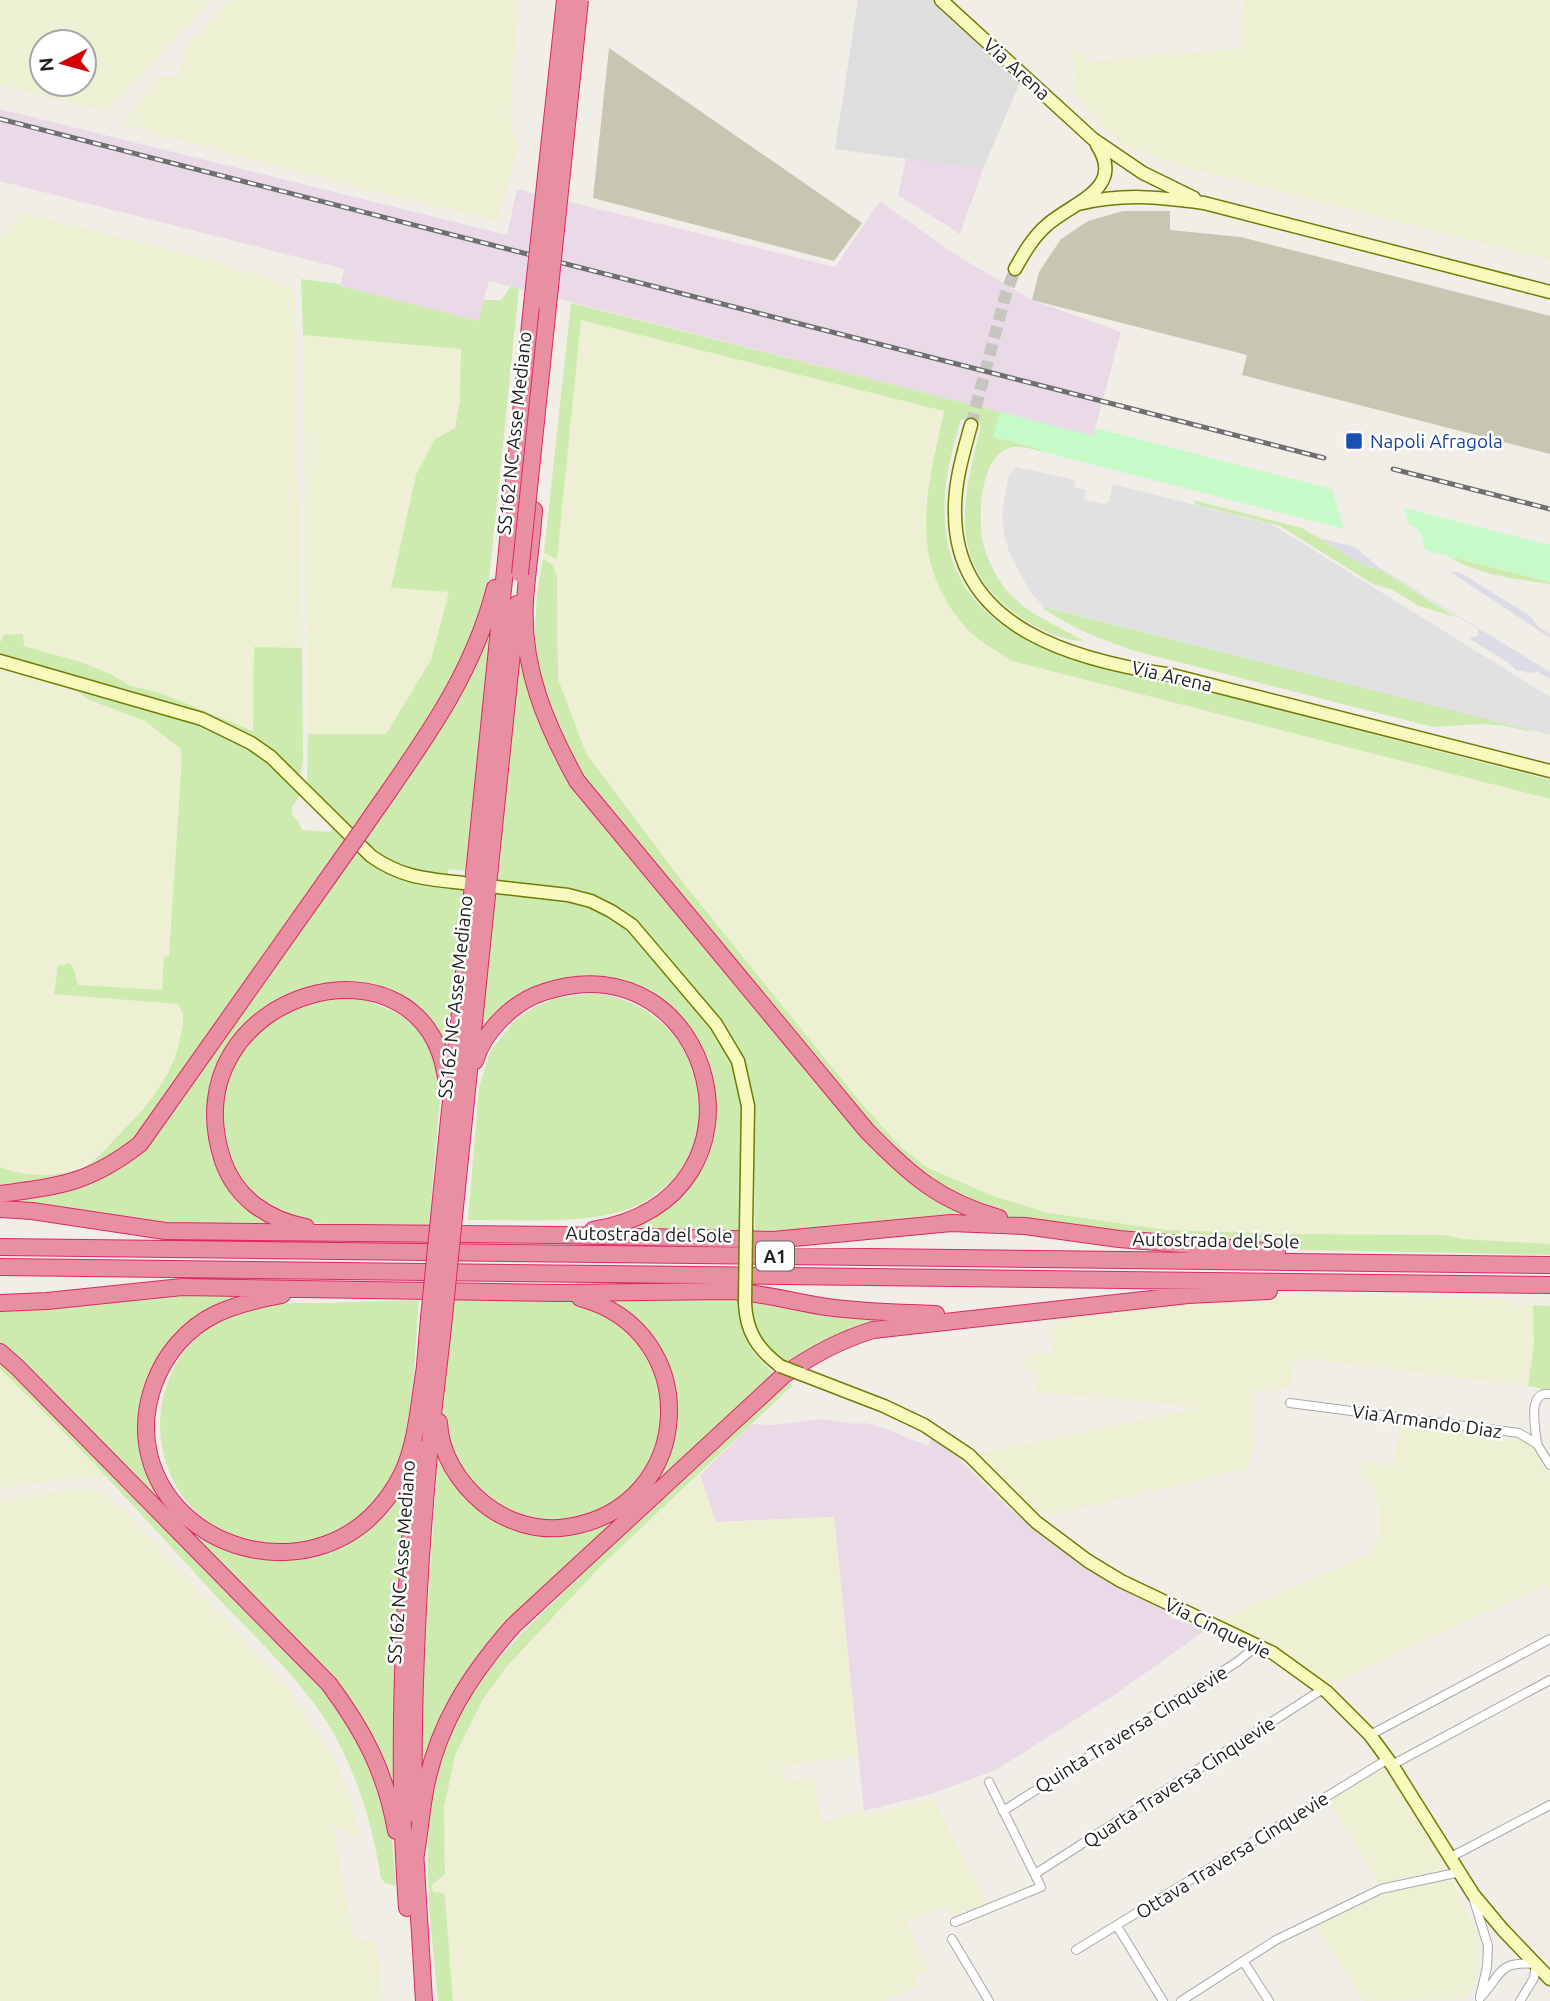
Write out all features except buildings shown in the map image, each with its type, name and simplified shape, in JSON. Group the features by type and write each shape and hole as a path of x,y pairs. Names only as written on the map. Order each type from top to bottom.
{"highway":[{"name":"SS162 NC Asse Mediano","path":"414,2001 410,1865 414,1710 432,1368 448,1207 468,1080 513,574 507,542 565,0"},
{"name":"SS162 NC Asse Mediano","path":"448,1207 450,1121 513,574 537,407 580,0"},
{"path":"0,1194 68,1184 97,1173 140,1144 442,712 513,574"},
{"path":"513,574 525,620 534,683 543,716 577,781 867,1131 904,1168 937,1193 974,1211 1025,1226"},
{"path":"468,1080 478,1051 489,1033 515,1007 536,995 563,986 585,984 616,987 639,995 664,1011 685,1033 701,1063 708,1092 707,1127 702,1148 689,1174 674,1193 657,1207 635,1219 559,1235"},
{"path":"346,1234 289,1224 264,1212 244,1198 228,1175 218,1145 215,1119 218,1090 236,1045 270,1012 314,993 344,989 392,1000 413,1012 433,1035 446,1068 450,1121"},
{"path":"0,1209 32,1211 166,1231 346,1234 772,1240 939,1223 1025,1226 1119,1239 1251,1251 1510,1265"},
{"name":"Autostrada del Sole","path":"0,1247 1550,1265"},
{"name":"Autostrada del Sole","path":"0,1267 1550,1284"},
{"path":"410,1865 425,1791 445,1726 482,1661 513,1626 784,1375 810,1356 846,1338 873,1330 991,1316 1188,1295 1426,1283"},
{"path":"0,1303 47,1301 182,1287 560,1293 730,1291 878,1312 991,1316"},
{"path":"321,1290 266,1298 215,1315 193,1329 173,1348 159,1370 149,1397 146,1424 149,1455 159,1484 178,1509 198,1528 221,1540 268,1552 301,1551 331,1543 355,1530 374,1515 402,1474 432,1368"},
{"path":"432,1368 440,1434 450,1465 469,1491 494,1512 524,1525 556,1529 588,1524 617,1510 642,1489 660,1462 669,1430 670,1398 658,1359 635,1327 606,1307 560,1293"},
{"path":"0,1352 330,1684 355,1719 374,1755 410,1865"},
{"name":"SS162 NC Asse Mediano","path":"410,1865 425,2001"}],"street":[{"name":"Via Arena","path":"941,0 1093,139 1143,173 1204,203"},
{"name":"Via Arena","path":"1015,269 1045,227 1094,192 1105,177 1104,157 1093,139"},
{"name":"Via Arena","path":"1078,204 1126,196 1154,196 1204,203 1550,292"},
{"name":"Via Arena","path":"971,425 956,491 955,521 958,545 976,586 999,614 1014,626 1056,647 1550,771"},
{"path":"0,661 202,719 229,731 271,758 372,856 389,869 409,877 463,883"},
{"name":"Via Cinquevie","path":"497,887 568,895 591,901 632,925 716,1024 738,1061 748,1106 745,1318 753,1339 761,1349 780,1366 884,1406 924,1425 969,1455 1036,1522 1088,1561 1121,1581 1273,1653 1323,1689 1370,1735 1390,1762 1473,1894 1503,1930 1545,1971"},
{"path":"1550,1394 1538,1396 1534,1406 1537,1444 1550,1465"},
{"name":"Via Armando Diaz","path":"1290,1403 1519,1433 1537,1444"},
{"path":"1370,1735 1550,1639"},
{"name":"Quinta Traversa Cinquevie","path":"1003,1811 1237,1662 1257,1646"},
{"name":"Ottava Traversa Cinquevie","path":"1076,1950 1390,1762 1550,1680"},
{"name":"Quarta Traversa Cinquevie","path":"1035,1874 1323,1689"},
{"path":"954,1922 1041,1887 989,1782"},
{"path":"1451,1857 1550,1805"},
{"path":"1181,2001 1276,1940 1381,1889 1460,1872"},
{"path":"1473,1894 1488,1946 1487,1967 1479,2000"},
{"path":"1117,1926 1163,2001"},
{"path":"952,1939 989,2001"},
{"path":"1243,1961 1269,2001"},
{"path":"1479,2000 1505,1967 1513,1964 1545,1971"},
{"path":"1520,2001 1534,1978 1545,1971"}],"shaded area":[{"path":"0,0 212,0 112,106 102,110 50,98 98,98 98,28 28,28 28,92 0,85"},
{"path":"231,0 519,0 510,111 513,135 518,146 499,219 497,221 386,195 123,125 162,76 179,76 183,51"},
{"path":"858,0 934,0 1022,78 983,169 835,149"},
{"path":"1243,0 1550,0 1550,261 1171,164 1122,144 1097,121 1074,91 1075,72 1071,46 1090,61 1241,48"},
{"path":"609,48 862,223 834,261 593,198"},
{"path":"0,109 507,235 517,189 835,267 880,201 956,255 1032,300 1121,332 1093,436 489,281 478,321 340,286 344,269 0,181"},
{"path":"906,158 983,169 960,234 898,195"},
{"path":"1123,211 1170,211 1170,230 1241,237 1550,316 1550,454 1242,375 1247,355 1032,300 1039,272 1061,239 1088,221"},
{"path":"24,213 221,263 288,286 294,293 302,648 254,647 254,731 163,694 128,685 84,663 0,641 0,239"},
{"path":"581,320 944,411 925,502 925,531 1012,661 1550,799 1550,1244 1462,1239 1444,1235 1166,1230 1072,1217 1048,1213 992,1196 926,1167 900,1146 861,1103 684,884 586,753 569,712 558,679 557,576 543,558 544,553 557,558"},
{"path":"303,335 461,348 460,400 455,428 434,440 429,455 423,460 416,475 391,587 450,592 431,660 386,734 308,734"},
{"path":"1016,467 1075,480 1074,487 1086,490 1084,500 1104,504 1109,502 1113,484 1273,525 1550,697 1550,735 1044,607 1031,593 1011,557 1004,536 1002,512 1009,475"},
{"path":"1319,538 1355,547 1380,568 1550,672 1550,679 1536,671 1532,673 1516,670 1469,638 1478,636 1478,629 1381,570 1363,565"},
{"path":"1449,571 1461,573 1530,616 1539,627 1550,634 1550,638"},
{"path":"0,668 78,691 145,721 177,743 182,756 169,956 162,991 78,985 74,973 58,966 54,988 55,994 177,1004 184,1019 178,1054 160,1088 132,1122 85,1166 57,1174 16,1174 0,1167"},
{"path":"1265,1295 1505,1299 1515,1305 1533,1305 1534,1346 1528,1386 1295,1357 1290,1388 1254,1391 1254,1449 1247,1469 1049,1516 1042,1511 1031,1512 1004,1486 978,1454 1203,1407 1035,1392 1038,1376 1022,1364 1030,1354 1052,1354 1054,1335 1045,1335 1058,1322 1052,1315"},
{"path":"0,1369 107,1476 101,1480 73,1478 0,1489"},
{"path":"821,1419 866,1423 928,1446 931,1438 950,1450 1007,1506 1050,1541 1130,1594 1166,1610 1171,1618 1202,1628 1203,1632 1120,1691 996,1770 931,1794 864,1811 834,1517 715,1522 700,1475 752,1424 773,1425"},
{"path":"1399,1426 1462,1432 1531,1445 1550,1476 1550,1591 1546,1585 1327,1686 1217,1621 1369,1554 1377,1543 1380,1528 1379,1507 1372,1486 1360,1474 1362,1461 1394,1466"},
{"path":"700,1475 716,1522 834,1517 858,1756 782,1766 783,1781 814,1778 821,1822 864,1811 865,1817 933,1799 987,1903 950,1916 946,1908 906,1920 928,1970 915,1977 919,1986 885,2001 453,2001 445,1897 442,1893 433,1892 432,1884 445,1874 444,1808 455,1755 483,1699 507,1666 601,1566"},
{"path":"81,1488 98,1490 121,1507 287,1688 333,1757 350,1796 361,1836 358,1839 333,1824 353,1937 377,1943 382,2001 0,2001 0,1500"},
{"path":"1384,1766 1410,1803 1447,1868 1379,1884 1329,1802"},
{"path":"1452,1880 1480,1948 1478,1974 1466,1999 1364,2001 1315,1925 1396,1890"}],"green space":[{"path":"301,279 340,284 478,321 484,300 501,300 511,286 519,288 490,571 482,617 449,692 353,830 307,785 308,734 386,734 431,660 449,592 391,588 416,475 434,440 455,428 460,400 461,349 303,335"},
{"path":"571,303 1000,412 994,437 1040,451 1013,447 1002,452 993,461 987,473 981,503 981,532 987,554 1000,582 1012,596 1041,617 1084,641 1060,637 1020,617 996,596 979,575 970,553 965,529 965,505 981,425 961,419 946,483 948,543 955,567 967,589 983,609 1003,625 1056,653 1550,780 1550,799 1012,661 968,630 948,604 935,578 928,551 926,525 932,470 944,411 581,320 557,559 544,553"},
{"path":"1000,412 1093,436 1095,428 1332,489 1344,529 993,437"},
{"path":"1193,500 1302,528 1363,565 1381,570 1455,617 1419,606 1393,590 1373,584 1280,526 1197,505"},
{"path":"1404,508 1550,545 1550,582 1425,550 1421,534 1417,528 1409,525"},
{"path":"1448,556 1550,582 1550,584 1484,572"},
{"path":"543,558 553,566 557,576 558,679 586,753 684,884 861,1103 900,1146 926,1167 993,1196 1048,1213 1166,1230 1444,1235 1462,1239 1550,1244 1550,1255 1264,1249 1025,1226 968,1203 897,1156 587,789 545,701 537,660 535,627"},
{"path":"1044,607 1531,732 1482,724 1433,727 1135,651 1076,627"},
{"path":"491,622 494,622 466,871 449,869 447,876 422,872 393,861 364,841"},
{"path":"23,634 24,646 84,663 128,685 163,694 253,731 254,647 302,648 301,773 295,774 254,739 203,714 0,655 3,635"},
{"path":"520,654 523,655 568,775 605,828 872,1146 981,1220 755,1234 753,1094 746,1066 727,1031 637,924 603,900 568,888 498,880"},
{"path":"0,665 203,725 253,750 301,793 292,807 292,814 302,830 329,832 333,828 348,842 134,1143 73,1177 0,1188 0,1167 20,1173 42,1175 74,1171 94,1160 144,1108 163,1081 177,1051 183,1018 177,1004 54,994 58,966 69,963 73,967 78,985 162,990 164,957 169,956 182,757 180,748 145,721 87,699 78,691 0,668"},
{"path":"356,851 382,869 406,879 463,889 448,1057 436,1032 422,1013 401,999 377,990 281,1001 219,1073 217,1157 273,1222 273,1227 188,1225 0,1204 0,1199 118,1167"},
{"path":"496,892 568,900 591,906 613,917 637,937 710,1025 732,1064 741,1097 744,1156 740,1234 628,1230 654,1219 692,1178 713,1126 714,1096 709,1069 692,1034 598,978 563,980 535,988 490,1028 482,1025"},
{"path":"593,993 631,1003 662,1023 684,1050 697,1082 700,1115 692,1149 673,1179 642,1203 624,1211 581,1219 468,1220 479,1087 490,1052 513,1022 533,1008 556,998"},
{"path":"321,998 361,999 398,1013 429,1038 442,1077 429,1225 326,1224 287,1217 270,1210 260,1202 239,1179 229,1160 221,1117 223,1095 238,1054 266,1022 283,1012"},
{"path":"155,1293 249,1294 218,1307 149,1383 150,1467 224,1546 331,1549 408,1475 400,1575 393,1789 370,1733 231,1574 20,1358 0,1343 0,1309"},
{"path":"454,1297 557,1299 579,1304 624,1325 655,1364 666,1413 649,1472 603,1513 542,1523 495,1507 460,1472 444,1425 443,1412"},
{"path":"741,1298 743,1324 748,1342 752,1350 777,1376 483,1658 422,1778 422,1697 438,1452 454,1482 466,1497 488,1515 513,1527 539,1533 566,1534 592,1528 616,1517 638,1500 663,1467 671,1432 673,1383 604,1299"},
{"path":"752,1299 886,1317 887,1322 836,1338 789,1362 772,1350 760,1336 752,1310"},
{"path":"419,1300 410,1411 401,1454 388,1485 361,1517 338,1533 325,1538 277,1548 214,1526 187,1501 169,1470 161,1436 163,1400 175,1367 197,1337 230,1315 264,1305"},
{"path":"1533,1305 1550,1306 1550,1390 1528,1386 1534,1346"},
{"path":"0,1360 292,1651 345,1715 369,1756 391,1827 396,1886 385,1883 381,1878 373,1837 355,1779 338,1742 317,1707 275,1658 110,1481 0,1369"},
{"path":"786,1381 793,1385 601,1566 507,1666 483,1699 455,1755 444,1808 445,1874 432,1885 433,1892 443,1893 445,1897 453,2001 438,2001 428,1876 430,1814 442,1753 463,1706 494,1664 529,1627 647,1510"}],"tunnel":[{"path":"971,425 1015,269"}],"railway":[{"path":"0,119 1324,458"},
{"path":"1393,469 1550,509"}],"place":[{"name":"Napoli Afragola","path":"1354,441"}]}
